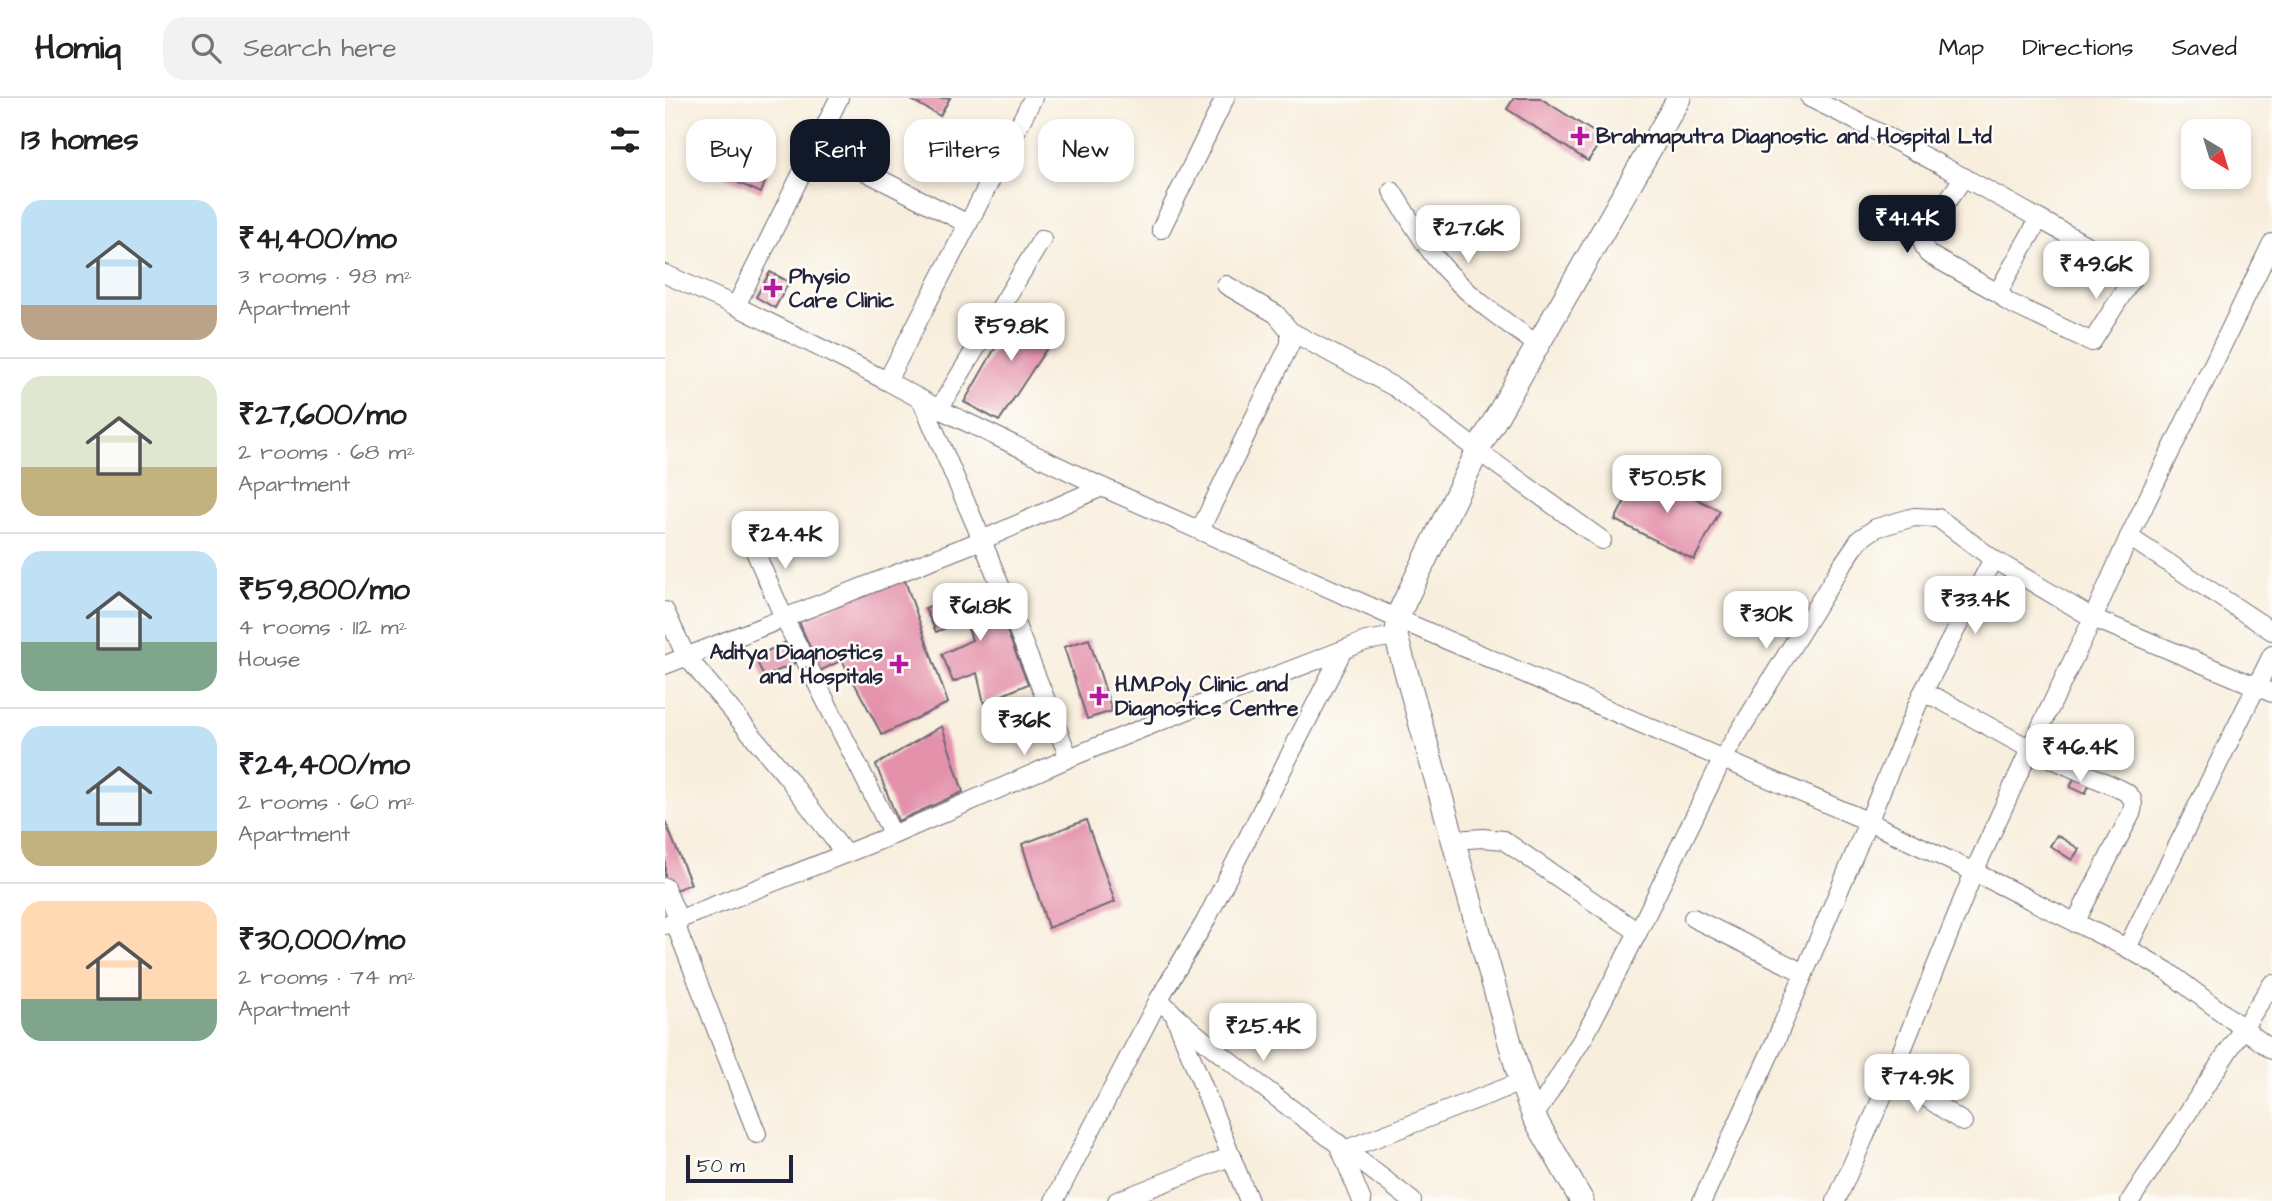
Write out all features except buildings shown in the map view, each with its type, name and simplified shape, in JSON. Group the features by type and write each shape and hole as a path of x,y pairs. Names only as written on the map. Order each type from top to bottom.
{"main road":[{"path":"1582,1201 1534,1117 1521,1082 1397,627 1401,608 1478,451 1679,98"}],"street":[{"path":"828,119 839,98"},
{"path":"887,381 1033,98"},
{"path":"1161,229 1225,98"},
{"path":"1810,98 1900,142 1964,177 2131,270 2135,274 2092,342 2007,302 2000,294 1928,254 1923,244 1925,233 1964,177"},
{"path":"736,306 797,182"},
{"path":"886,182 968,224"},
{"path":"1392,191 1449,273 1474,297 1538,345"},
{"path":"2000,294 2002,285 2039,219"},
{"path":"939,409 1042,239"},
{"path":"1836,1201 1892,1075 1974,872 2029,749 2272,243"},
{"path":"665,274 736,306 939,409 1201,530 1397,627 1723,758 1867,821 1974,872 2127,948 2180,980 2272,1050"},
{"path":"1226,285 1276,314 1290,331 1396,388 1602,540"},
{"path":"1201,530 1286,355 1290,344 1290,331"},
{"path":"921,399 982,541 1069,758"},
{"path":"665,665 982,541 1102,486"},
{"path":"1534,1117 1586,1033 1723,758 1854,546 1876,528 1903,519 1925,516 1938,518 1993,559 2093,618 2264,689"},
{"path":"2129,537 2272,631"},
{"path":"750,540 784,618 893,835"},
{"path":"1702,1201 1776,1040 1922,694 1993,559"},
{"path":"665,611 686,656 788,778 845,854"},
{"path":"673,922 893,835 1069,758 1397,627"},
{"path":"1054,1201 1159,999 1205,922 1343,650"},
{"path":"2127,948 2264,689 2272,655"},
{"path":"1922,694 1937,698 2029,749 2122,790 2133,799 2131,814 2075,922"},
{"path":"1453,840 1483,838 1503,841 1638,932"},
{"path":"665,887 673,922 757,1134"},
{"path":"1692,918 1804,973"},
{"path":"2130,1201 2272,984"},
{"path":"1159,999 1175,1016 1280,1101 1343,1146 1412,1201"},
{"path":"1175,1016 1249,1201"},
{"path":"1892,1075 1963,1122"},
{"path":"1343,1146 1521,1082"},
{"path":"1343,1146 1361,1201"},
{"path":"1124,1200 1232,1156"}],"place":[{"name":"Brahmaputra Diagnostic and Hospital Ltd","path":"1580,136"},
{"name":"Physio Care Clinic","path":"773,288"},
{"name":"Aditya Diagnostics and Hospitals","path":"899,664"},
{"name":"H.M.Poly Clinic and Diagnostics Centre","path":"1099,696"}]}
